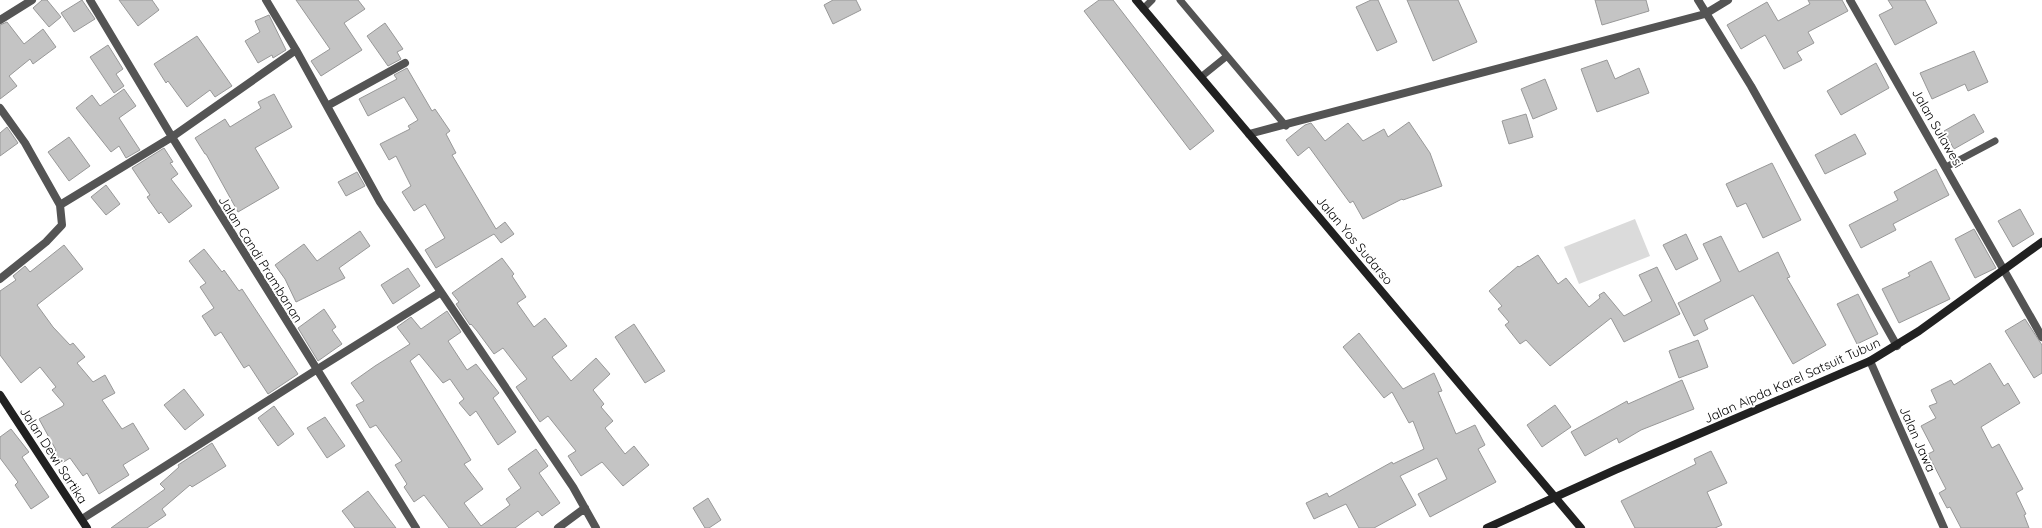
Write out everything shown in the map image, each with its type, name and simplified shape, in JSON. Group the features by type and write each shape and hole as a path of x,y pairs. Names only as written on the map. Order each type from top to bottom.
{"main road":[{"name":"Jalan Yos Sudarso","path":"1136,0 1555,496 1580,528"},
{"name":"Jalan Aipda Karel Satsuit Tubun","path":"1487,528 1555,496 1870,361 1897,346 2042,242"},
{"name":"Jalan Dewi Sartika","path":"0,395 87,528"}],"street":[{"path":"0,20 32,0"},
{"name":"Jalan Candi Prambanan","path":"90,0 172,137 416,528"},
{"path":"266,0 296,50 380,202 573,487 596,528"},
{"path":"1698,0 1705,14 1751,86 1897,346"},
{"path":"1250,134 1286,126 1514,63 1705,14 1728,0"},
{"name":"Jalan Sulawesi","path":"1850,0 2042,337"},
{"path":"60,205 172,137 296,50"},
{"path":"327,106 405,63"},
{"path":"0,108 25,144 60,205 62,225 46,242 0,279"},
{"path":"82,520 441,292"},
{"name":"Jalan Jawa","path":"1870,361 1944,528"},
{"path":"558,528 585,508"}],"lane":[{"path":"1143,9 1152,0"},
{"path":"1180,0 1286,126"},
{"path":"1201,77 1227,56"},
{"path":"1946,167 1995,141"}],"shaded area":[{"path":"1635,219 1650,256 1579,284 1564,247"}],"building":[{"path":"42,0 47,0 61,17 49,27 33,8"},
{"path":"82,0 95,19 74,32 61,13"},
{"path":"119,0 152,0 159,10 138,26"},
{"path":"296,0 358,0 365,9 344,23 362,50 321,76 311,61 330,49"},
{"path":"833,0 856,0 861,10 833,24 824,5"},
{"path":"1099,0 1113,0 1214,131 1190,150 1084,11"},
{"path":"1371,0 1378,0 1397,42 1377,51 1356,7"},
{"path":"1407,0 1458,0 1477,42 1433,61"},
{"path":"1595,0 1646,0 1649,11 1602,25"},
{"path":"1808,0 1842,0 1848,11 1808,32 1814,43 1797,52 1802,60 1784,69 1765,35 1741,49 1727,25 1767,2 1778,21 1810,4"},
{"path":"1888,0 1925,0 1937,23 1895,45 1879,15 1893,8"},
{"path":"269,15 286,50 273,58 272,55 258,63 245,41 260,32 255,21"},
{"path":"7,22 24,44 43,29 56,47 33,64 30,59 9,76 17,86 0,99 0,25"},
{"path":"385,23 403,49 397,52 401,59 388,66 367,36"},
{"path":"197,36 232,86 215,97 210,90 187,107 168,81 166,83 154,64"},
{"path":"108,45 123,69 116,74 124,86 114,93 90,57"},
{"path":"1974,51 1988,82 1968,91 1965,84 1932,99 1920,73"},
{"path":"1607,60 1615,79 1639,68 1649,93 1597,112 1581,69"},
{"path":"1876,63 1889,88 1841,115 1827,91"},
{"path":"407,68 432,111 435,109 450,131 446,134 456,153 452,155 496,229 505,222 514,234 501,243 494,234 436,268 425,250 445,238 425,204 414,211 402,192 411,186 396,156 389,160 380,144 410,129 408,126 418,120 404,97 368,116 359,99 397,79 394,75"},
{"path":"1545,79 1557,109 1533,119 1521,89"},
{"path":"124,89 136,106 119,118 140,150 126,158 119,146 111,152 76,108 92,95 100,106"},
{"path":"274,94 292,127 255,148 279,188 238,212 206,154 195,138 225,119 230,127 261,108 258,102"},
{"path":"1526,114 1533,137 1509,144 1502,121"},
{"path":"1974,114 1984,132 1954,149 1944,131"},
{"path":"1409,122 1430,153 1442,186 1403,200 1402,199 1363,219 1353,201 1350,203 1309,147 1298,156 1286,140 1305,125 1311,123 1325,141 1348,123 1363,141 1384,129 1388,137"},
{"path":"7,127 18,143 0,156 0,133"},
{"path":"1855,134 1866,154 1825,174 1815,155"},
{"path":"69,137 90,166 69,181 48,152"},
{"path":"164,148 173,162 170,163 178,174 171,179 192,206 169,223 161,212 159,214 147,197 150,195 132,168"},
{"path":"1772,163 1801,220 1763,238 1746,203 1737,207 1726,184"},
{"path":"1936,169 1949,195 1893,224 1896,230 1861,248 1849,225 1898,200 1894,192"},
{"path":"357,172 365,186 346,196 338,182"},
{"path":"106,185 120,204 106,215 91,197"},
{"path":"2020,209 2034,234 2013,247 1998,221"},
{"path":"1974,229 1996,268 1975,278 1955,239"},
{"path":"360,231 370,246 339,268 345,278 296,302 285,279 275,265 304,244 317,261"},
{"path":"1686,234 1698,259 1676,270 1663,245"},
{"path":"1721,236 1739,272 1778,252 1790,277 1787,278 1826,345 1793,364 1753,295 1704,320 1708,329 1694,336 1678,303 1721,281 1703,244"},
{"path":"64,245 83,269 37,305 53,327 70,345 73,343 85,357 77,363 93,382 105,375 115,393 102,400 122,429 133,423 149,449 123,465 129,475 99,494 87,473 83,476 70,458 62,463 54,452 56,450 39,419 63,406 64,404 52,390 56,387 40,367 21,383 0,355 0,291 16,280 13,276 25,266 30,272"},
{"path":"204,249 222,272 224,270 239,291 242,289 298,374 268,394 249,365 244,368 221,332 215,336 202,316 214,308 200,287 206,283 189,261"},
{"path":"1538,255 1558,284 1566,278 1589,307 1600,298 1599,295 1604,292 1624,316 1652,301 1639,275 1657,267 1680,314 1624,342 1611,318 1550,366 1526,340 1520,344 1505,325 1509,322 1498,309 1502,306 1489,291 1518,266 1519,267"},
{"path":"502,258 514,274 512,276 526,297 517,303 534,327 545,318 567,346 552,357 571,381 596,358 610,374 593,390 604,404 601,407 613,421 605,428 625,454 634,446 649,465 623,486 602,462 581,476 568,456 576,451 548,416 540,422 516,387 527,379 503,348 494,354 477,331 471,324 470,325 456,304 459,302 452,293"},
{"path":"1931,261 1950,299 1899,323 1882,289 1910,276 1908,273"},
{"path":"408,268 420,286 393,304 381,285"},
{"path":"1858,294 1878,334 1857,344 1837,304"},
{"path":"324,309 336,327 332,330 342,344 318,361 298,328"},
{"path":"447,311 461,332 448,341 467,370 476,364 499,393 493,398 516,432 498,445 476,411 470,416 459,403 464,399 450,379 443,383 419,354 410,361 471,460 464,464 483,489 464,503 481,526 510,505 506,499 521,488 508,469 536,449 548,466 539,473 560,503 542,516 538,511 515,528 449,528 424,495 414,502 404,487 407,484 395,465 402,461 376,425 370,428 356,405 364,401 351,383 410,344 397,327 411,317 421,329"},
{"path":"2025,319 2042,345 2042,373 2034,378 2005,331"},
{"path":"634,324 665,371 645,383 615,337"},
{"path":"1359,333 1403,389 1434,373 1442,391 1438,392 1456,434 1475,425 1485,445 1478,449 1496,482 1430,517 1418,494 1447,479 1437,458 1400,476 1416,505 1374,528 1359,528 1346,504 1314,519 1306,503 1327,493 1329,497 1392,462 1393,464 1424,449 1413,421 1409,423 1392,392 1384,398 1343,347"},
{"path":"1698,340 1708,367 1679,378 1669,351"},
{"path":"1990,363 2004,386 2008,383 2020,403 1981,427 1992,448 1999,444 2023,489 2016,493 2026,514 2024,515 2029,528 1961,528 1950,507 1947,508 1939,493 1946,489 1928,454 1934,451 1921,426 1936,418 1929,406 1937,403 1931,390 1951,380 1954,385"},
{"path":"1682,380 1694,409 1641,430 1619,443 1617,438 1585,456 1571,432 1627,401 1628,404"},
{"path":"184,389 204,415 185,430 164,405"},
{"path":"1555,405 1571,427 1542,447 1527,425"},
{"path":"274,406 294,434 278,446 258,418"},
{"path":"325,417 345,446 327,458 307,428"},
{"path":"11,429 29,452 22,457 49,497 31,509 15,485 18,482 0,458 0,437"},
{"path":"212,443 226,466 192,487 190,485 162,509 166,515 147,528 111,528 165,489 160,484 179,467 178,465"},
{"path":"1711,451 1727,483 1707,492 1722,525 1715,528 1635,528 1621,501 1696,464 1694,459"},
{"path":"368,491 396,528 355,528 342,511"},
{"path":"708,498 721,520 709,528 705,528 693,508"}]}
